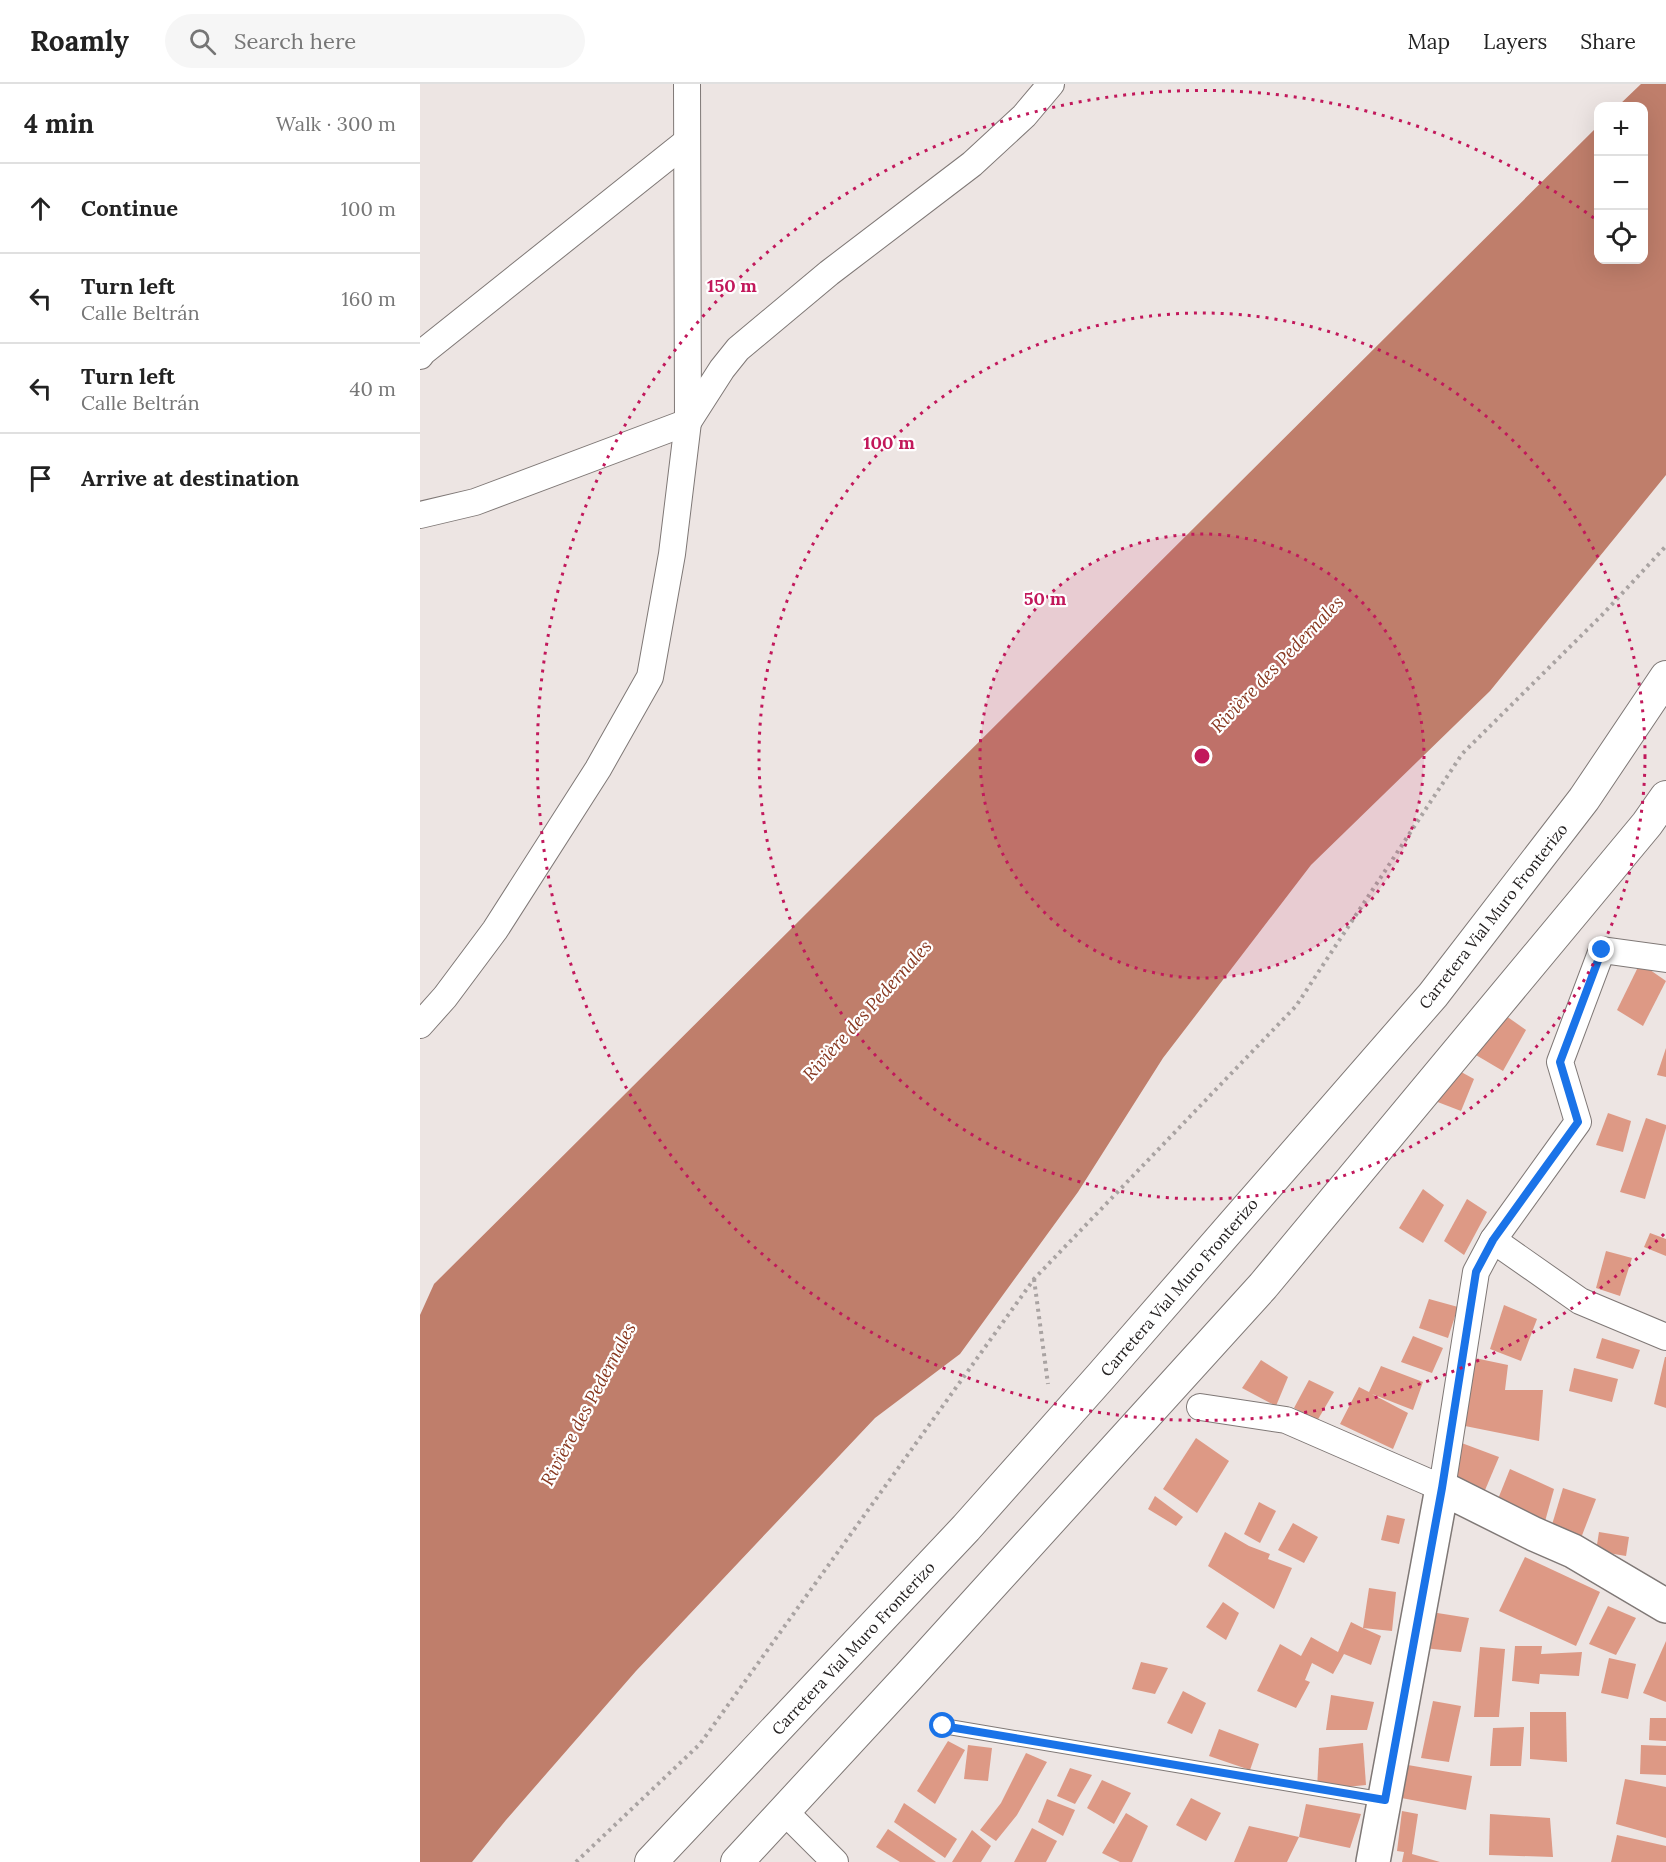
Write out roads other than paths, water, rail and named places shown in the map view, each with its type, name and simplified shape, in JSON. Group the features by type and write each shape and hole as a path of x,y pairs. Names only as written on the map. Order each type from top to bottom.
{"main road":[{"path":"1373,1862 1442,1488 1534,1534 1574,1551 1666,1606"}],"street":[{"path":"420,1025 445,997 495,930 598,769 650,677 672,554 688,422 687,84"},
{"path":"420,515 475,502 688,422 722,369 738,349 828,273 972,164 1024,116 1051,84"},
{"path":"420,356 686,143"},
{"name":"Carretera Vial Muro Fronterizo","path":"651,1862 966,1528 1433,995 1584,799 1666,677"},
{"path":"737,1862 1263,1286 1647,824 1666,797"},
{"path":"1200,1407 1286,1420 1442,1488 1476,1272 1493,1240 1578,1122 1560,1062 1602,950 1666,959"},
{"path":"1493,1240 1580,1301 1666,1337"},
{"path":"784,1811 835,1862"}],"lane":[{"path":"943,1726 1385,1800"}],"water":[{"name":"Rivière des Pedernales","path":"1641,84 1666,84 1666,475 1490,691 1311,865 1163,1058 1078,1192 960,1354 875,1418 636,1671 472,1862 420,1862 420,1315 434,1284 1594,130 1594,264 1648,264 1648,102 1622,102"}]}
